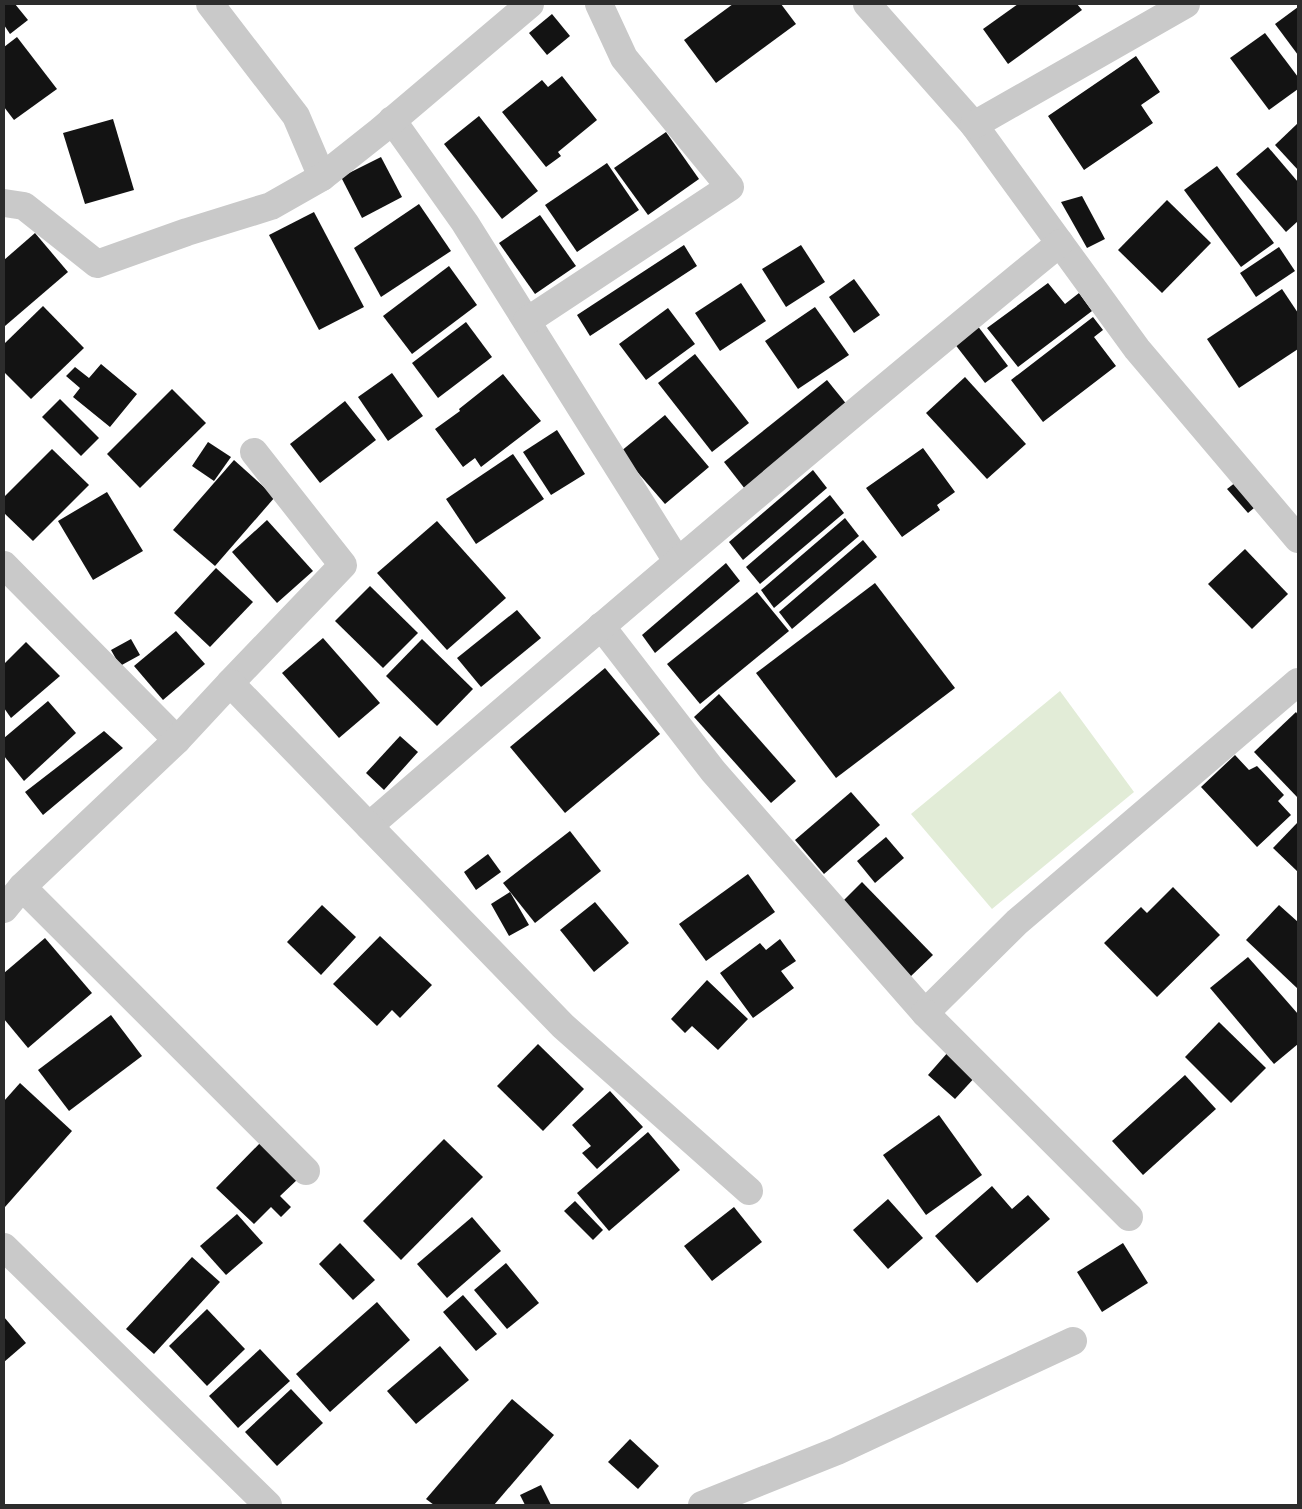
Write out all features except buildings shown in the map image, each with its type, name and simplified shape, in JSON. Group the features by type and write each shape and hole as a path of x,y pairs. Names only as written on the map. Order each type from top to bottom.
{"street":[{"path":"210,4 296,116 322,176"},
{"path":"4,203 24,206 97,264 187,232 271,206 322,176 530,4"},
{"path":"526,321 730,187 624,58 599,4"},
{"path":"866,4 974,125 1137,350 1298,539"},
{"path":"974,125 1186,4"},
{"path":"392,120 465,223 677,562"},
{"path":"369,826 601,626 901,372 1060,243"},
{"path":"4,909 22,887 177,740 343,565 254,452"},
{"path":"4,565 177,740"},
{"path":"601,626 713,771 925,1013 1128,1217"},
{"path":"925,1013 1017,922 1298,682"},
{"path":"230,683 563,1026 749,1191"},
{"path":"22,887 306,1171"},
{"path":"4,1247 268,1505"},
{"path":"702,1505 837,1451 1073,1341"}],"green space":[{"path":"1060,691 1134,792 992,909 911,814"}]}
